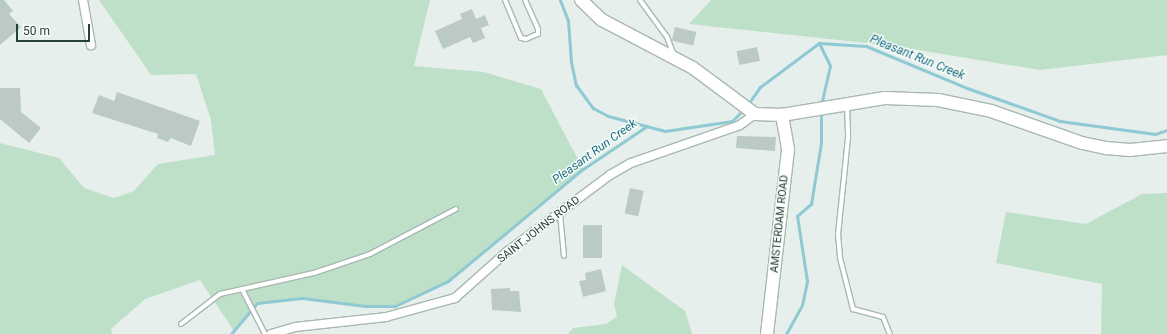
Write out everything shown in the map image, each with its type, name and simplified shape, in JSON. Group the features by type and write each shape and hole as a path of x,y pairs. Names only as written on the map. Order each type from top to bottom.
{"street":[{"path":"83,0 91,45"},
{"path":"581,0 602,20 675,57 737,100 752,113 782,114 885,98 938,100 991,111 1082,143 1106,148 1130,150 1167,146"},
{"name":"SAINT JOHNS ROAD","path":"271,334 295,327 386,317 455,298 508,251 631,163 740,125 752,113"},
{"name":"AMSTERDAM ROAD","path":"767,334 788,149 782,114"}],"lane":[{"path":"505,0 521,38 526,40 538,34 538,28 525,0"},
{"path":"640,0 667,37 675,57"},
{"path":"847,103 848,138 838,234 840,258 852,309 883,317 890,334"},
{"path":"181,324 220,294 314,273 370,254 456,209"},
{"path":"560,213 564,256"},
{"path":"242,289 265,334"}],"green space":[{"path":"99,0 430,0 414,66 484,72 541,89 583,169 448,281 395,306 365,306 302,298 257,303 234,331 200,280 145,299 111,329 112,334 0,334 0,143 59,158 84,188 114,198 134,191 158,164 215,155 211,120 196,74 151,75"},
{"path":"711,0 1167,0 1167,55 1040,70 894,46 689,24"},
{"path":"1167,193 1167,334 1101,334 1102,284 996,263 1006,212 1086,224 1142,194"},
{"path":"622,265 685,311 692,334 568,334 573,328 606,324 617,316 614,304"}],"building":[{"path":"0,0 4,0 13,11 9,14 21,27 0,45"},
{"path":"472,9 476,19 485,15 489,25 481,28 485,38 473,43 470,37 443,49 435,31 462,19 460,14"},
{"path":"675,27 696,32 693,46 672,41"},
{"path":"757,47 760,61 739,65 736,51"},
{"path":"0,88 20,88 21,112 41,128 29,143 0,119"},
{"path":"117,92 200,121 191,146 171,138 168,142 157,138 158,134 92,113 99,95 114,101"},
{"path":"737,136 776,137 775,151 736,148"},
{"path":"630,188 644,191 638,216 625,213"},
{"path":"583,225 602,225 602,258 583,258"},
{"path":"601,269 606,291 583,297 579,281 586,280 585,273"},
{"path":"510,288 510,291 519,291 521,312 492,310 491,289"}],"waterway":[{"path":"560,0 568,21 571,62 576,85 593,108 608,116 665,131 732,121 744,109"},
{"path":"819,43 830,66 821,105"},
{"name":"Pleasant Run Creek","path":"748,104 760,87 819,43 866,46 967,88 1060,121 1155,134 1167,130"},
{"path":"786,334 802,305 807,281 797,216 811,204 821,143 821,110"},
{"name":"Pleasant Run Creek","path":"231,334 257,303 302,298 365,306 395,306 448,281 583,169 647,126"}]}
